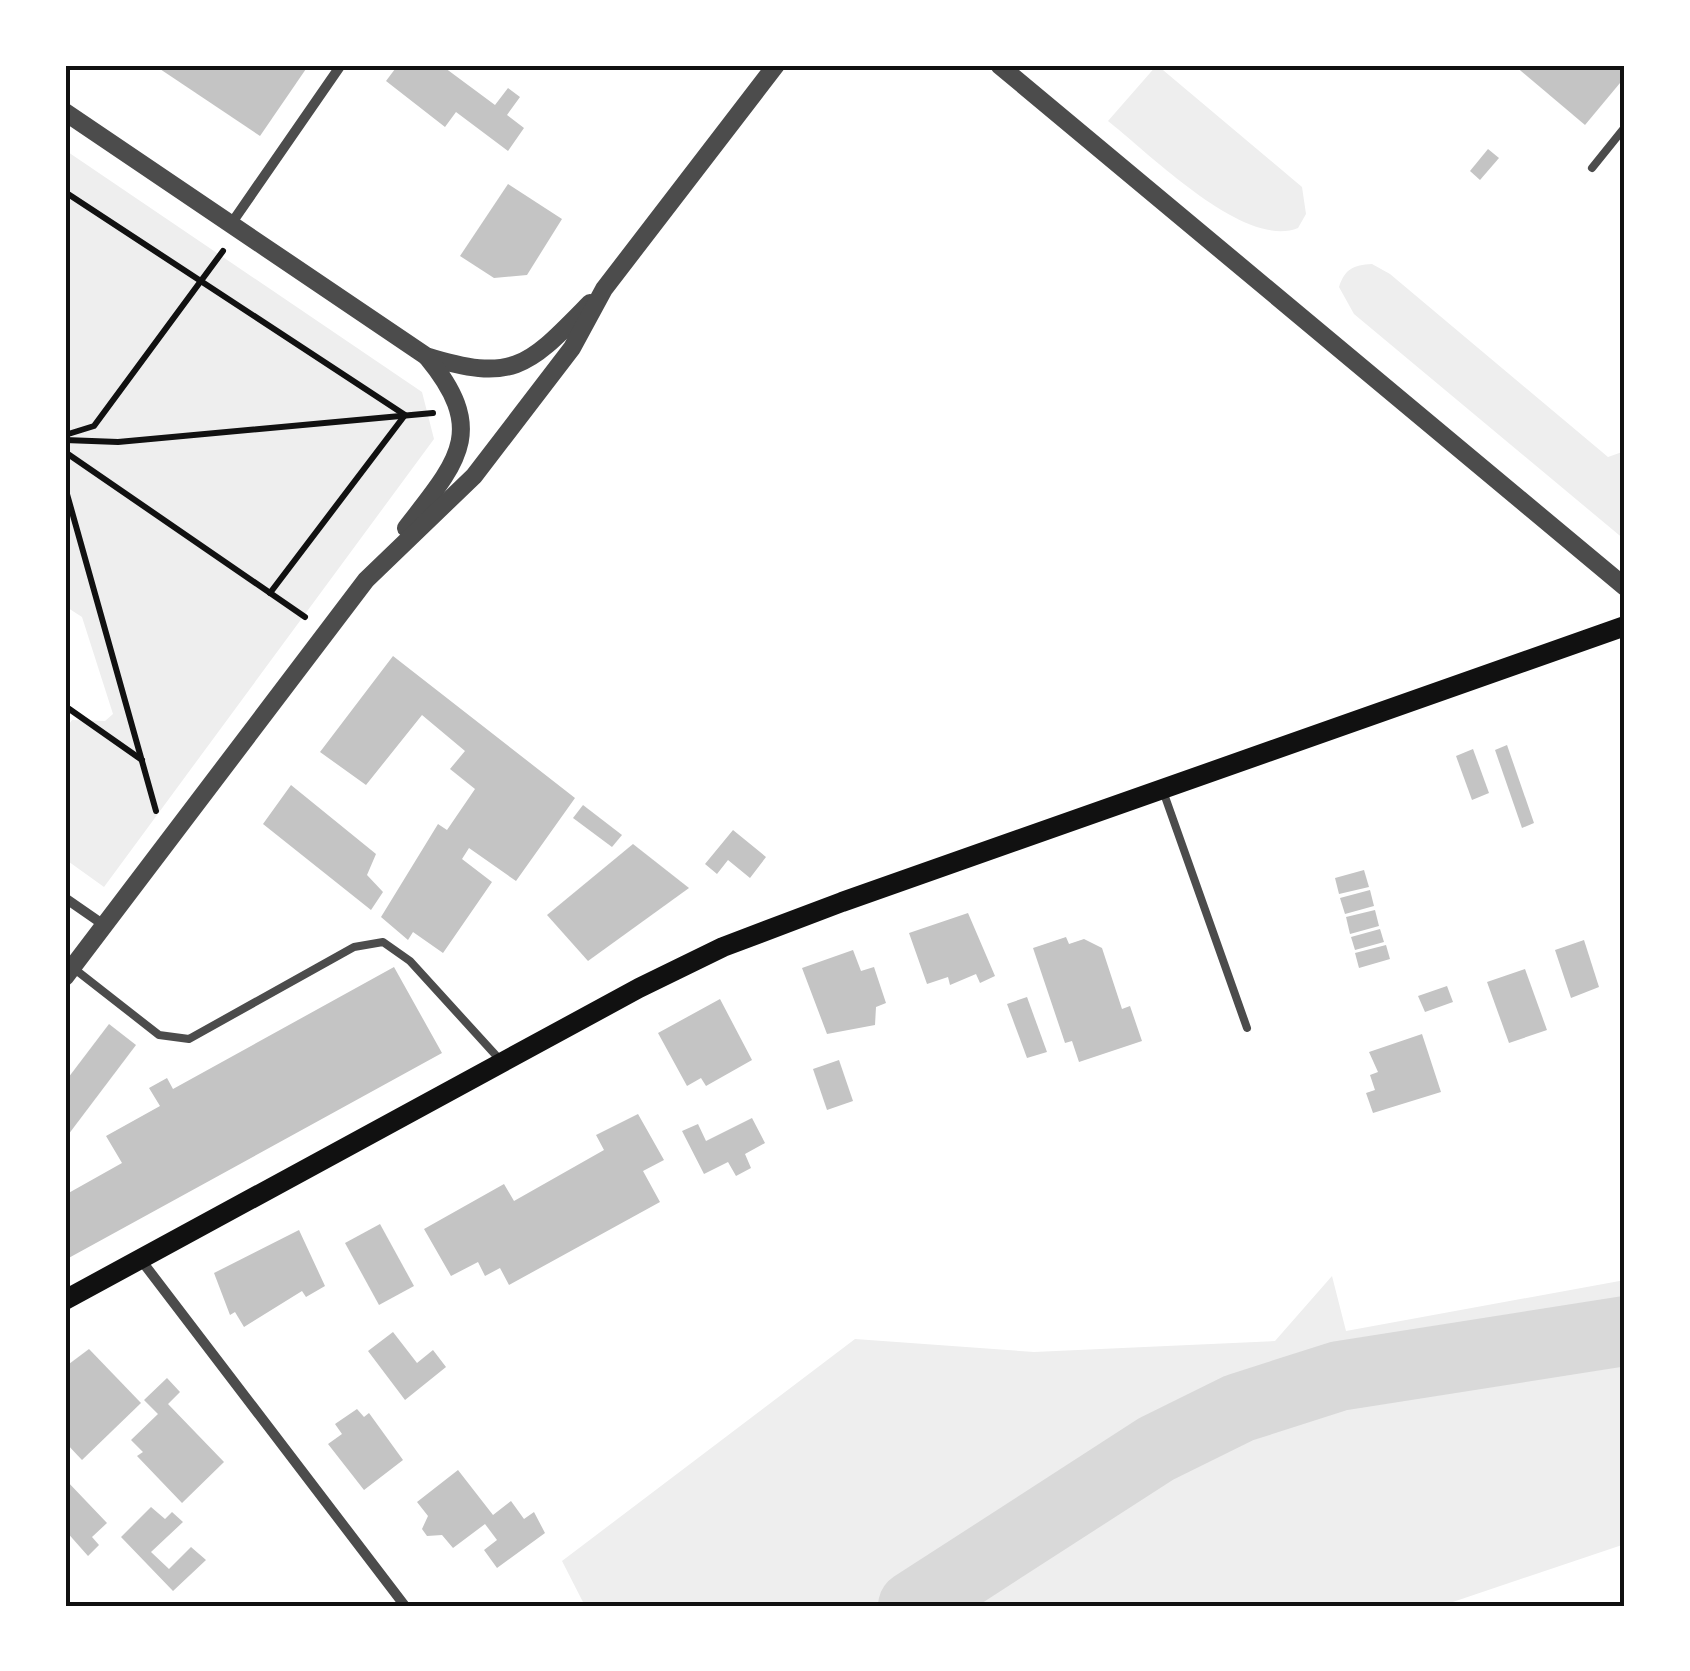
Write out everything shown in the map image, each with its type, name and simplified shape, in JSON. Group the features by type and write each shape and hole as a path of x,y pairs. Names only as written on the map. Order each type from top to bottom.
{"main road":[{"path":"65,1300 502,1062 723,947 1162,786 1625,626"}],"street":[{"path":"231,232 340,65"},
{"path":"426,356 490,371 516,366 552,342 604,289 776,65"},
{"path":"998,65 1625,587"},
{"path":"65,112 231,232 426,356 453,390 462,410 456,452 433,494 69,972"},
{"path":"366,580 474,476 572,348 604,289"},
{"path":"65,898 104,924"},
{"path":"141,1260 405,1606"}],"lane":[{"path":"1592,168 1625,128"},
{"path":"1162,786 1247,1028"},
{"path":"69,972 159,1035 190,1039 354,947 384,942 410,960 502,1062"}],"path":[{"path":"65,192 405,415"},
{"path":"65,438 94,426 128,374 201,282 231,232"},
{"path":"65,438 118,442 405,415"},
{"path":"270,593 405,415"},
{"path":"65,452 310,621"},
{"path":"65,486 158,822"},
{"path":"65,706 143,761"}],"shaded area":[{"path":"1157,65 1302,187 1306,214 1298,228 1276,231 1225,212 1172,175 1108,121"},
{"path":"65,150 422,392 434,439 104,887 65,859 65,730 72,720 105,721 113,714 82,617 65,606"},
{"path":"1372,264 1390,274 1608,457 1625,451 1625,540 1354,314 1339,287 1351,269"},
{"path":"1332,1276 1346,1331 1625,1280 1625,1544 1441,1606 585,1606 562,1561 855,1339 1034,1352 1275,1341"}],"building":[{"path":"154,65 306,65 308,66 260,136"},
{"path":"398,65 441,65 495,105 508,88 520,97 507,115 524,128 508,151 456,112 445,127 386,81"},
{"path":"1514,65 1625,65 1625,77 1585,125"},
{"path":"1488,149 1499,158 1480,180 1470,171"},
{"path":"508,184 562,219 527,275 494,278 460,256"},
{"path":"393,656 575,798 516,881 469,848 462,859 492,882 443,953 413,932 408,940 381,917 438,824 447,830 475,789 450,769 465,751 422,715 366,785 320,752"},
{"path":"1507,745 1534,823 1522,828 1495,750"},
{"path":"1473,749 1489,793 1472,800 1456,756"},
{"path":"291,785 376,854 367,875 383,892 371,910 263,824"},
{"path":"583,805 622,835 612,847 573,818"},
{"path":"733,830 766,857 750,878 728,860 717,874 705,864"},
{"path":"633,844 689,888 588,961 547,915"},
{"path":"1364,870 1369,887 1339,894 1335,878"},
{"path":"1370,890 1374,906 1345,914 1340,898"},
{"path":"1375,910 1379,926 1350,934 1346,917"},
{"path":"968,913 995,976 980,983 976,974 950,985 948,977 927,984 909,933"},
{"path":"1380,929 1384,942 1355,950 1351,937"},
{"path":"1066,937 1069,944 1084,939 1102,948 1122,1009 1130,1006 1142,1041 1079,1062 1072,1041 1065,1043 1033,948"},
{"path":"1584,940 1599,987 1571,998 1555,950"},
{"path":"1386,945 1390,959 1359,968 1355,953"},
{"path":"853,950 861,971 874,967 886,1003 876,1007 875,1025 827,1034 802,968"},
{"path":"394,967 442,1053 65,1260 65,1195 122,1163 106,1136 160,1106 149,1088 167,1078 173,1089"},
{"path":"1525,969 1547,1030 1509,1043 1487,982"},
{"path":"1447,986 1453,1002 1425,1012 1418,996"},
{"path":"1027,997 1047,1052 1027,1058 1007,1004"},
{"path":"720,999 752,1060 706,1086 701,1078 687,1086 658,1033"},
{"path":"109,1024 136,1045 65,1139 65,1082"},
{"path":"1422,1034 1441,1092 1373,1113 1366,1093 1375,1090 1370,1075 1378,1072 1369,1052"},
{"path":"839,1060 853,1101 827,1110 813,1069"},
{"path":"638,1114 664,1160 643,1171 660,1202 509,1285 500,1268 485,1276 478,1262 451,1276 424,1229 504,1184 514,1201 604,1150 596,1135"},
{"path":"752,1118 765,1143 745,1154 751,1168 736,1176 728,1162 704,1174 682,1131 698,1124 706,1141"},
{"path":"380,1224 414,1286 379,1305 345,1243"},
{"path":"299,1230 325,1286 306,1297 302,1291 244,1327 235,1312 230,1315 214,1273"},
{"path":"393,1332 417,1363 433,1350 446,1367 405,1400 368,1351"},
{"path":"89,1349 141,1403 82,1460 65,1442 65,1367"},
{"path":"167,1378 180,1392 168,1404 224,1462 182,1503 137,1456 143,1452 131,1440 158,1414 144,1400"},
{"path":"357,1409 364,1417 369,1413 403,1460 364,1490 328,1444 342,1434 335,1424"},
{"path":"458,1470 493,1515 511,1501 524,1519 534,1512 545,1533 497,1568 484,1550 497,1540 485,1524 453,1548 442,1535 427,1536 422,1529 428,1516 417,1502"},
{"path":"65,1479 107,1523 92,1537 99,1545 88,1556 65,1530"},
{"path":"151,1507 165,1519 172,1512 183,1522 151,1552 169,1569 191,1547 206,1560 173,1591 121,1537"}],"waterway":[{"path":"913,1606 1156,1449 1239,1408 1339,1376 1625,1331"}]}
